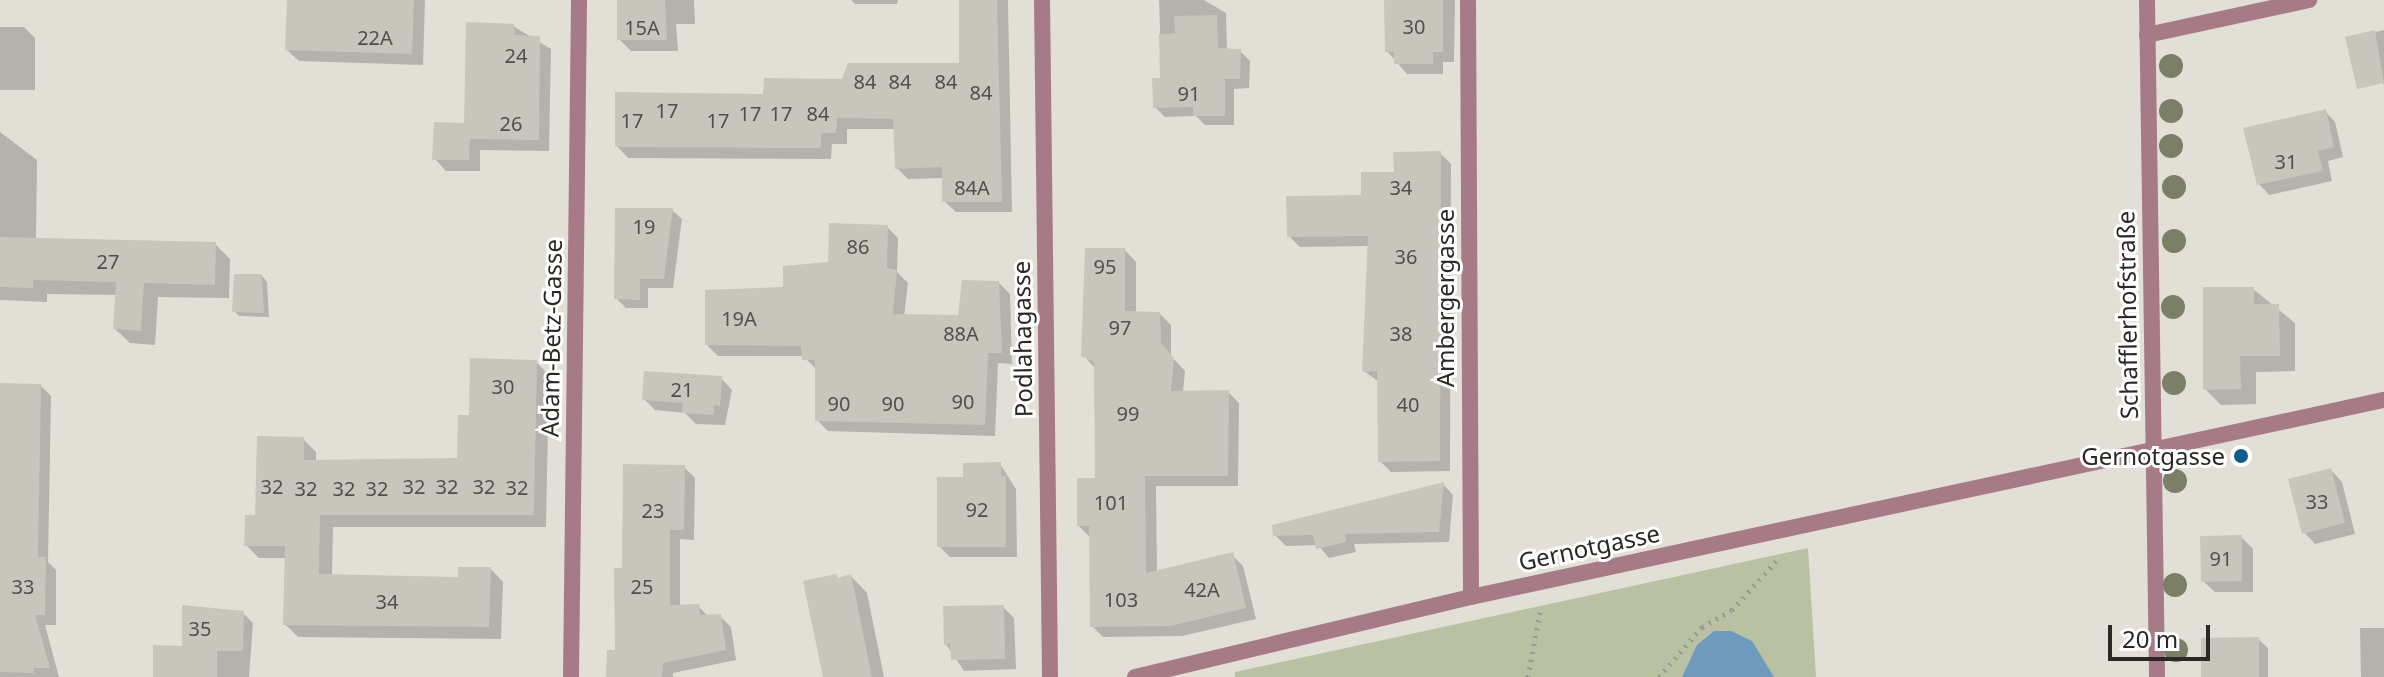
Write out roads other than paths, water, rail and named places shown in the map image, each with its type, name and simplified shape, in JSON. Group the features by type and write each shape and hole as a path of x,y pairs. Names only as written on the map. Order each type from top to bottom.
{"street":[{"name":"Adam-Betz-Gasse","path":"571,677 579,0"},
{"name":"Podlahagasse","path":"1042,0 1050,677"},
{"name":"Ambergergasse","path":"1468,0 1471,597"},
{"name":"Schafflerhofstraße","path":"2147,0 2157,677"},
{"path":"2147,35 2309,0"},
{"name":"Gernotgasse","path":"1135,677 1471,597 2384,400"}],"water":[{"path":"1714,631 1731,631 1752,641 1774,677 1682,677 1697,645"}],"place":[{"name":"Gernotgasse","path":"2241,456"}]}
